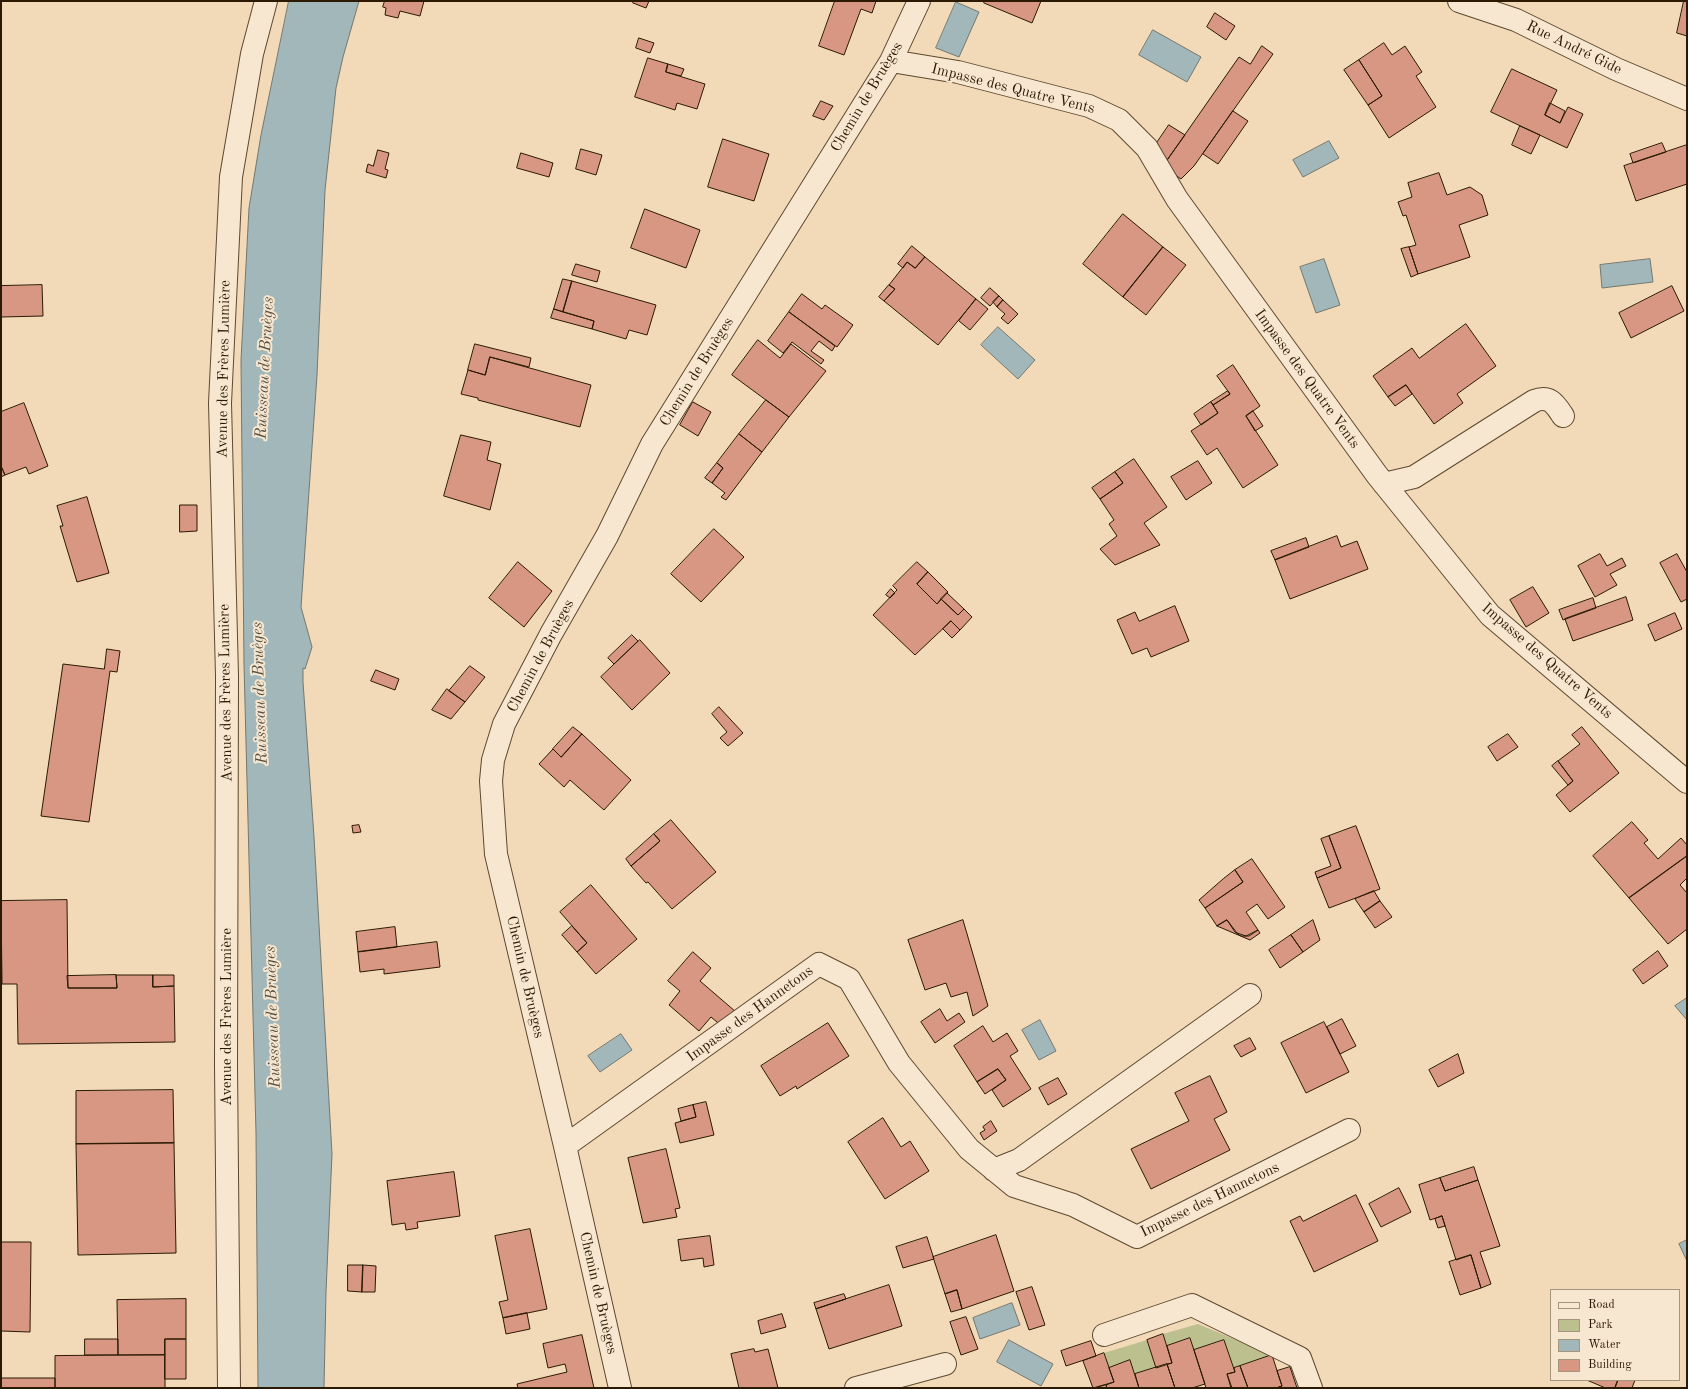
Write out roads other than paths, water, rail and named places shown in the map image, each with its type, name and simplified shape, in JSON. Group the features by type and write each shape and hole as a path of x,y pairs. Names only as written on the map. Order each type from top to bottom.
{"street":[{"name":"Avenue des Frères Lumière","path":"229,1388 226,1065 227,676 220,403 231,177 252,54 266,1"},
{"name":"Chemin de Bruèges","path":"620,1388 496,854 491,781 493,760 504,724 551,634 607,536 652,444 891,61 919,1"},
{"name":"Rue André Gide","path":"1459,1 1516,20 1616,69 1687,99"},
{"name":"Impasse des Quatre Vents","path":"891,61 958,72 1089,106 1119,120 1147,148 1177,199 1384,484 1490,615 1687,782"},
{"path":"1384,484 1414,476 1534,401 1542,398 1554,402 1563,416"},
{"name":"Impasse des Hannetons","path":"565,1146 819,964 849,979 899,1063 969,1149 1014,1186 1073,1205 1138,1237 1349,1130"},
{"path":"994,1170 1018,1160 1250,995"},
{"path":"1104,1335 1192,1305 1300,1358 1312,1388"},
{"path":"856,1388 945,1364"}],"water":[{"name":"Ruisseau de Bruèges","path":"289,1 359,1 336,88 325,190 317,375 301,607 312,647 305,669 303,668 303,682 314,837 332,1154 326,1292 324,1388 258,1388 256,1133 244,664 241,360 249,208 261,135"},
{"path":"956,2 979,12 959,57 936,48"},
{"path":"1153,30 1201,57 1187,82 1139,55"},
{"path":"1329,141 1339,158 1303,177 1293,160"},
{"path":"1324,259 1340,305 1316,313 1300,267"},
{"path":"1650,259 1653,282 1602,288 1600,265"},
{"path":"998,327 1035,360 1018,379 981,345"},
{"path":"1687,998 1687,1020 1675,1006"},
{"path":"1040,1020 1056,1051 1039,1060 1022,1030"},
{"path":"621,1034 632,1050 600,1072 588,1056"},
{"path":"1687,1240 1687,1261 1679,1244"},
{"path":"1012,1303 1020,1325 980,1339 973,1318"},
{"path":"1009,1340 1053,1364 1041,1386 997,1362"}]}
